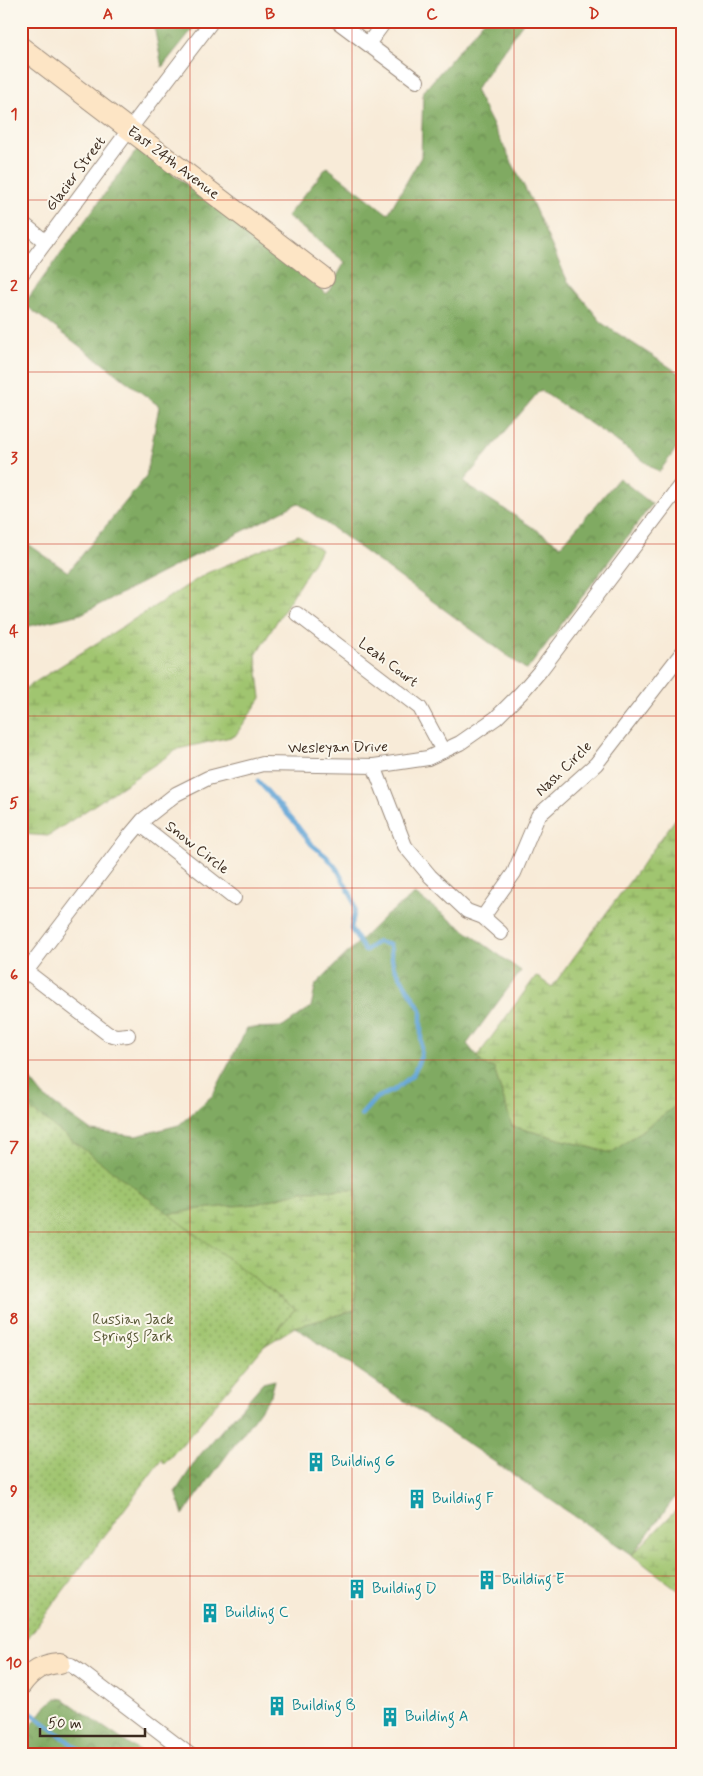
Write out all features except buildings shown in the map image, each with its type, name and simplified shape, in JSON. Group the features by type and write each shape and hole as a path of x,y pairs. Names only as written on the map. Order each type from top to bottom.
{"street":[{"name":"Glacier Street","path":"21,275 212,21"},
{"path":"337,21 417,81"},
{"path":"368,44 385,21"},
{"name":"East 24th Avenue","path":"21,48 324,278"},
{"path":"21,222 46,242"},
{"name":"Wesleyan Drive","path":"24,975 127,839 140,824 176,794 208,778 262,764 374,766 428,758 460,743 496,718 540,671 682,483"},
{"name":"Leah Court","path":"297,614 420,708 443,751"},
{"name":"Nash Circle","path":"483,917 514,873 538,816 596,764 682,653"},
{"path":"374,766 405,846 430,876 467,911 483,917 501,932"},
{"name":"Snow Circle","path":"140,824 234,898"},
{"path":"24,975 108,1034 117,1036 128,1035"},
{"path":"21,1685 32,1673 46,1664 60,1663 71,1665 190,1755"}],"green space":[{"path":"153,21 199,21 162,67"},
{"path":"484,21 524,21 475,90 531,200 567,280 603,324 682,375 682,441 659,472 540,390 463,482 561,546 619,478 652,504 527,670 298,503 81,614 21,628 21,539 68,572 146,477 159,406 24,304 139,147 327,294 345,262 287,216 327,167 388,214 421,157 423,92"},
{"path":"298,535 321,550 256,655 261,698 235,736 178,749 48,836 21,834 21,691 207,573"},
{"path":"682,810 682,1101 611,1153 512,1126 494,1068 484,1065 477,1057 536,976 552,987"},
{"path":"415,894 521,971 467,1044 484,1065 494,1068 512,1126 611,1153 682,1101 682,1488 632,1555 295,1327 355,1310 356,1190 303,1191 256,1204 201,1209 126,1221 21,1638 21,1068 43,1096 91,1131 136,1136 179,1125 213,1095 247,1028 283,1027 311,1007 316,984 383,918"},
{"name":"Russian Jack Springs Park","path":"21,1102 295,1309 164,1464 162,1459 21,1647"},
{"path":"356,1190 355,1310 295,1327 224,1371 126,1221 201,1209 256,1204 303,1191"},
{"path":"275,1380 271,1395 183,1515 176,1491 199,1456 263,1383"},
{"path":"682,1504 682,1593 632,1555"},
{"path":"57,1698 64,1699 145,1755 38,1755 21,1742 21,1739 48,1704"}],"waterway":[{"path":"258,781 311,844 326,856 337,869 352,897 355,909 351,929 365,951 377,942 390,945 393,965 421,1010 421,1056 413,1075 394,1090 376,1098 361,1115"},
{"path":"30,1712 86,1755"}],"place":[{"name":"Building G","path":"316,1462"},
{"name":"Building F","path":"417,1499"},
{"name":"Building E","path":"487,1580"},
{"name":"Building D","path":"357,1589"},
{"name":"Building C","path":"210,1613"},
{"name":"Building B","path":"277,1706"},
{"name":"Building A","path":"390,1717"}]}
